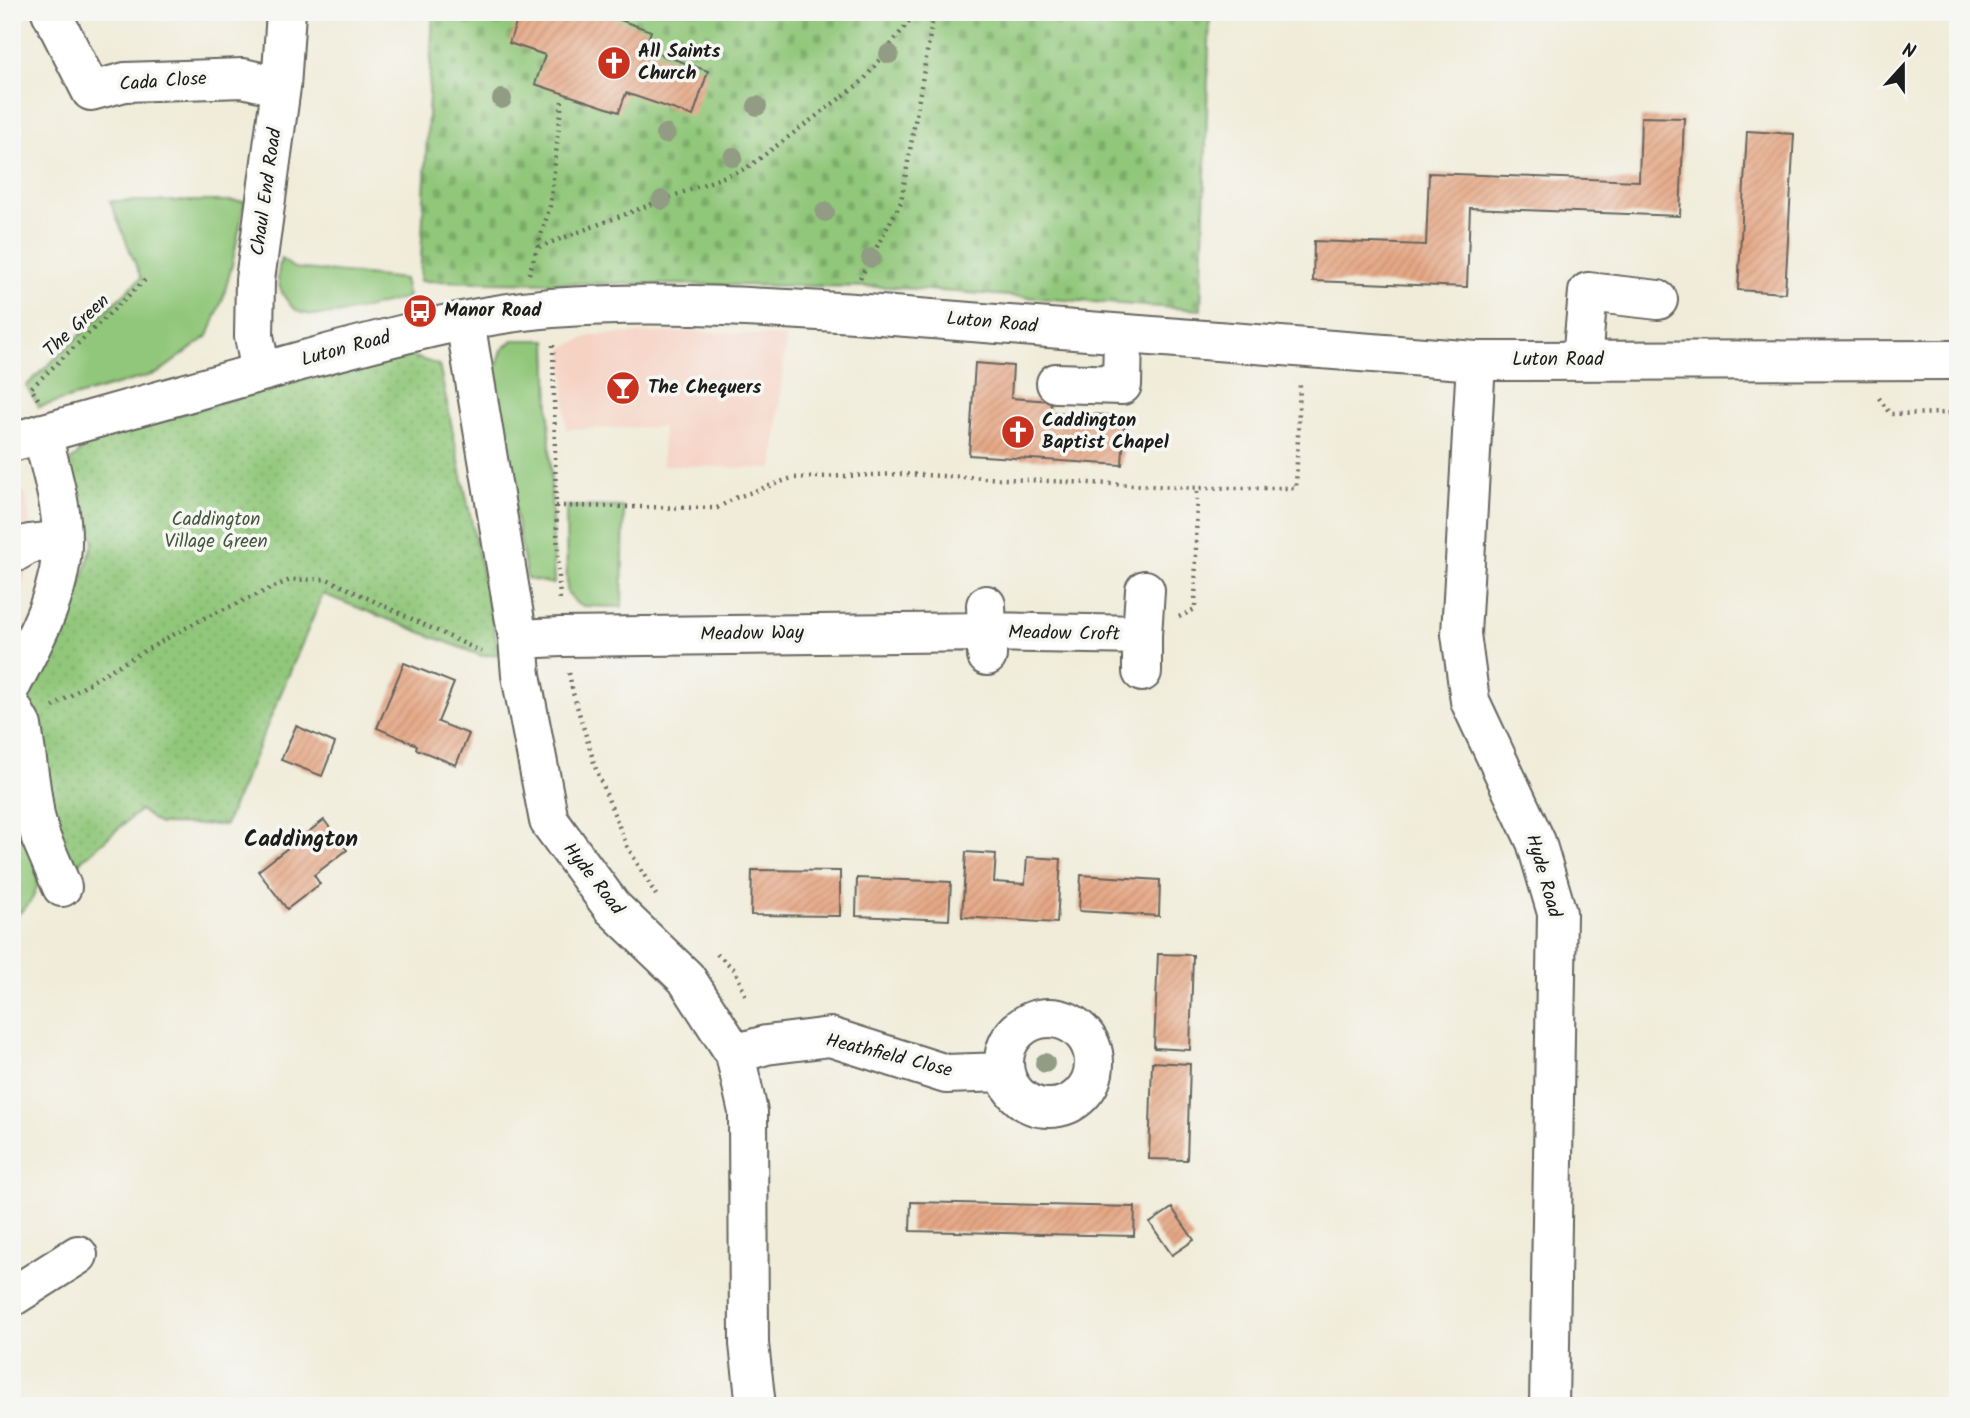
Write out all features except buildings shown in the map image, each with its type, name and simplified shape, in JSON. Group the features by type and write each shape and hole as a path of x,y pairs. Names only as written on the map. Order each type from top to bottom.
{"street":[{"name":"Cada Close","path":"51,12 91,91 125,82 243,78 281,86"},
{"name":"Chaul End Road","path":"261,372 254,336 256,281 281,86 286,12"},
{"path":"1582,360 1588,292 1658,300"},
{"name":"Luton Road","path":"37,435 393,337 465,321 538,310 669,306 759,307 1476,360 1958,360"},
{"name":"Hyde Road","path":"465,321 519,657 549,821 612,907 686,978 750,1049 749,1344 756,1406"},
{"path":"1056,383 1122,385 1123,334"},
{"name":"Hyde Road","path":"1476,360 1461,634 1470,701 1536,842 1557,913 1549,1406"},
{"path":"12,684 52,600 59,570 62,540 59,507 37,435"},
{"path":"12,554 29,544 62,540"},
{"name":"Meadow Croft","path":"987,631 1142,654 1145,590"},
{"name":"Meadow Way","path":"519,657 561,636 987,631"},
{"path":"12,708 22,726 35,816 41,838 62,887"},
{"name":"Heathfield Close","path":"750,1049 830,1037 946,1074 1004,1072"},
{"path":"12,1297 78,1255"}],"path":[{"path":"539,247 747,168 863,81 916,12"},
{"path":"854,313 859,279 901,202 934,12"},
{"path":"562,101 550,206 530,271 538,310 556,506 561,636 573,694 596,769 627,846 656,896"},
{"name":"The Green","path":"37,435 31,388 146,279"},
{"path":"556,506 718,508 735,498 792,478 901,474 1197,488 1296,488 1302,347"},
{"path":"1853,360 1890,414 1958,414"},
{"path":"1142,654 1195,610 1197,488"},
{"path":"52,708 106,673 200,620 289,580 327,579 477,649 519,657"},
{"path":"715,952 735,970 750,1049"}],"shaded area":[{"path":"699,331 786,337 773,469 662,465 663,427 566,429 563,348 592,335"},
{"path":"12,484 26,494 30,522 28,567 12,617"}],"green space":[{"path":"433,12 1210,12 1201,310 887,287 420,281"},
{"path":"110,201 245,201 223,298 208,336 158,373 39,407 26,386 141,278"},
{"path":"281,259 294,268 404,279 408,297 344,313 303,313 292,307 280,289 278,275"},
{"path":"513,340 547,340 554,584 527,579 492,380 502,350"},
{"name":"Caddington Village Green","path":"399,352 439,365 499,654 482,656 323,594 225,825 159,824 140,810 76,865 59,858 24,685 43,633 67,630 94,540 63,469 93,439"},
{"path":"566,506 624,507 622,607 583,606 577,604 567,592"},
{"path":"12,742 39,870 33,898 12,919"}],"place":[{"name":"All Saints Church","path":"614,63"},
{"name":"Manor Road","path":"420,311"},
{"name":"The Chequers","path":"623,388"},
{"name":"Caddington Baptist Chapel","path":"1018,432"}],"district":[{"name":"Caddington","path":"301,840"}]}
